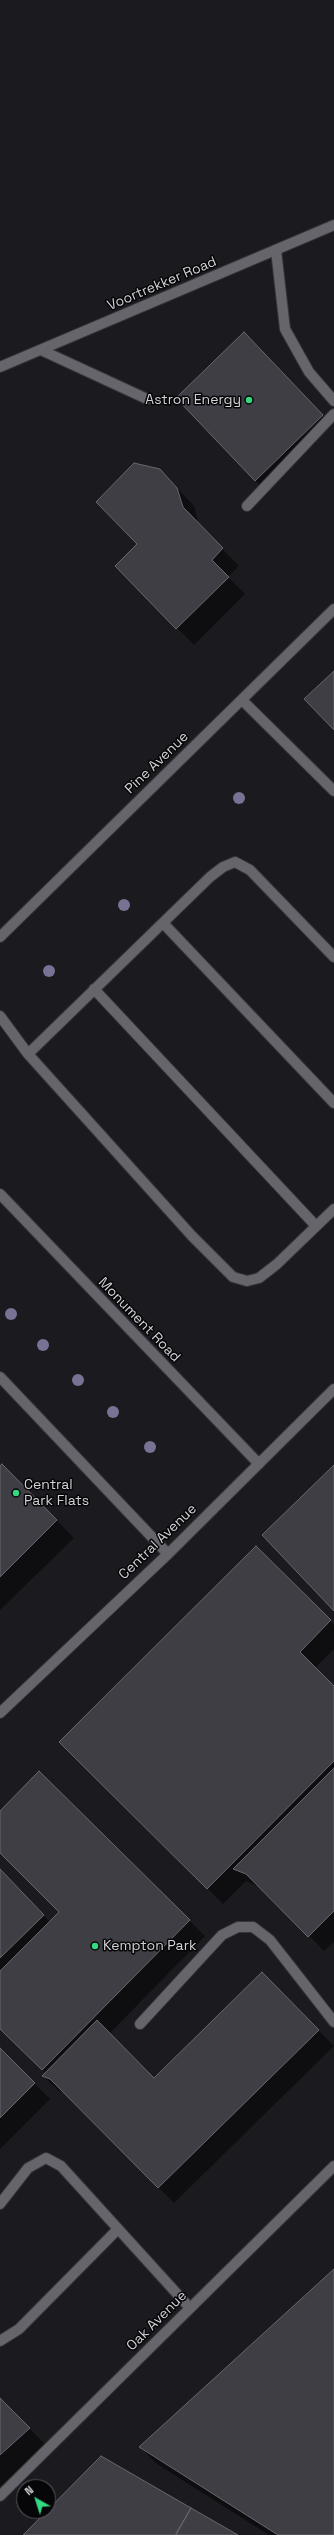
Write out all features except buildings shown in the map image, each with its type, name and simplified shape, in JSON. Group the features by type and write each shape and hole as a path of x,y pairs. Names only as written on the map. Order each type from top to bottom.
{"street":[{"name":"Voortrekker Road","path":"0,368 334,226"},
{"path":"276,250 285,329 309,372 334,401"},
{"path":"41,350 147,399"},
{"path":"247,506 334,414"},
{"name":"Pine Avenue","path":"0,937 334,609"},
{"path":"242,700 334,791"},
{"path":"28,1054 210,878 223,867 235,862 250,870 334,957"},
{"path":"163,923 334,1103"},
{"path":"94,990 316,1226"},
{"path":"0,1016 28,1054 192,1236 233,1277 247,1281 259,1278 277,1264 334,1209"},
{"name":"Monument Road","path":"0,1194 259,1464"},
{"path":"0,1377 168,1554"},
{"name":"Central Avenue","path":"0,1713 168,1554 334,1389"},
{"path":"140,2024 222,1935 238,1927 253,1927 270,1940 334,2022"},
{"path":"0,2204 28,2168 46,2158 61,2166 190,2308"},
{"name":"Oak Avenue","path":"0,2496 334,2166"},
{"path":"0,2340 19,2329 118,2229"}],"place":[{"name":"Astron Energy","path":"249,400"},
{"name":"Central Park Flats","path":"16,1493"},
{"name":"Kempton Park","path":"95,1946"}]}
